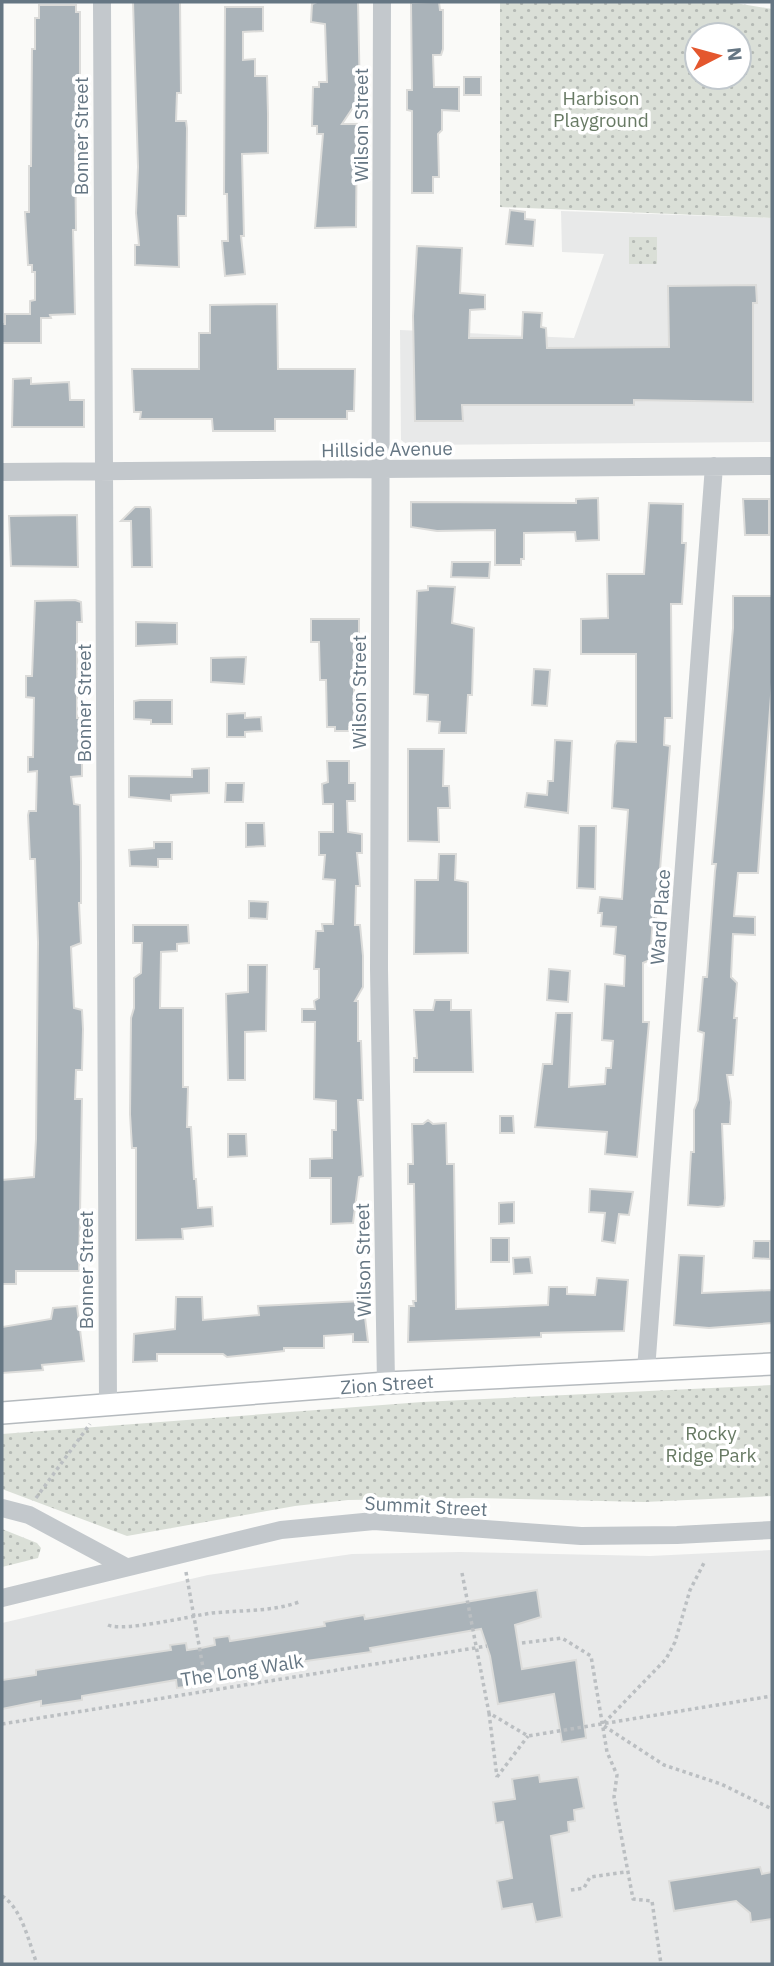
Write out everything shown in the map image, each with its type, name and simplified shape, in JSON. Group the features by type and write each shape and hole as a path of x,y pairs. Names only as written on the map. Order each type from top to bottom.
{"main road":[{"name":"Zion Street","path":"2,1413 386,1383 772,1364"}],"street":[{"name":"Bonner Street","path":"102,2 108,1405"},
{"name":"Wilson Street","path":"382,2 379,969 386,1383"},
{"name":"Ward Place","path":"646,1370 714,466"},
{"name":"Hillside Avenue","path":"2,472 772,466"},
{"path":"2,1508 29,1515 124,1566"},
{"name":"Summit Street","path":"2,1598 124,1566 281,1530 374,1521 582,1536 687,1535 772,1530"}],"path":[{"path":"36,1498 89,1426"},
{"path":"603,1725 666,1659 675,1643 690,1590 705,1561"},
{"path":"186,1572 196,1616 207,1690"},
{"path":"462,1573 469,1595 497,1777 528,1736"},
{"path":"108,1625 117,1627 167,1623 196,1616 275,1609 299,1602"},
{"path":"522,1643 562,1637 591,1656 607,1752 617,1775 614,1797 632,1899 652,1901 662,1964"},
{"name":"The Long Walk","path":"2,1724 487,1646"},
{"path":"489,1713 528,1736 772,1696"},
{"path":"603,1725 664,1765 721,1784 772,1809"},
{"path":"571,1889 584,1888 590,1877 626,1872"},
{"path":"2,1896 9,1900 19,1917 37,1964"}],"shaded area":[{"path":"561,211 772,218 772,442 408,445 401,440 400,330 574,338 604,254 562,252"},
{"path":"772,1550 772,1964 2,1964 2,1623 208,1575 352,1554 460,1552 650,1556"}],"green space":[{"name":"Harbison Playground","path":"500,2 729,2 772,9 772,218 500,207"},
{"path":"629,237 657,237 657,264 629,264"},
{"name":"Rocky Ridge Park","path":"772,1385 772,1496 644,1502 474,1498 348,1500 295,1506 127,1536 2,1489 2,1434 422,1402"},
{"path":"2,1529 37,1543 41,1548 38,1558 2,1567"}],"building":[{"path":"133,2 180,2 181,93 177,93 176,121 186,121 187,128 186,216 178,216 179,267 135,265 135,245 139,245 136,213 138,167"},
{"path":"358,2 360,97 342,124 357,124 356,227 315,228 323,134 317,134 317,126 312,126 313,87 319,87 319,82 327,82 325,24 311,22 312,4"},
{"path":"439,2 440,10 443,10 443,49 441,55 433,55 434,87 459,87 459,111 442,110 442,130 438,134 439,177 433,177 433,193 412,193 412,111 407,110 407,90 412,90 411,3"},
{"path":"39,5 76,5 76,12 80,12 80,107 78,146 75,146 76,230 73,230 75,314 41,318 41,343 2,343 5,314 30,314 30,301 35,300 35,272 32,272 32,265 28,265 25,212 29,212 31,166 32,49 35,49 35,18 39,18"},
{"path":"225,7 263,7 263,31 243,32 243,60 255,59 255,76 267,76 268,153 242,154 244,236 241,236 245,274 225,276 222,241 228,241 227,194 224,194"},
{"path":"464,77 481,77 481,95 464,95"},
{"path":"510,210 525,212 525,219 535,220 533,246 506,244"},
{"path":"417,246 462,248 460,293 485,295 485,309 470,310 469,338 522,338 523,312 542,313 541,327 546,328 547,348 669,347 668,286 756,285 757,303 753,303 753,402 634,400 634,405 462,405 463,421 415,421 413,316"},
{"path":"277,304 278,369 355,369 354,411 347,411 347,419 275,419 275,431 213,431 212,419 140,419 141,412 134,412 132,369 199,369 199,333 210,333 210,305"},
{"path":"31,378 31,384 69,382 70,400 84,400 84,427 12,427 13,379"},
{"path":"598,498 599,540 576,541 575,532 524,533 524,559 521,559 521,565 495,565 495,530 437,531 411,527 411,502 576,503 576,499"},
{"path":"743,499 769,499 769,535 745,535"},
{"path":"649,503 683,504 682,543 686,543 682,604 671,604 672,718 665,718 664,745 670,746 656,919 653,918 650,960 643,963 643,1022 649,1022 637,1157 605,1154 607,1132 535,1127 543,1064 552,1064 556,1013 572,1013 569,1087 605,1084 606,1068 611,1068 613,1041 602,1040 605,984 624,986 625,956 614,954 616,927 601,926 602,913 598,913 600,897 622,899 628,810 612,808 615,745 617,741 636,742 636,654 581,654 581,619 608,618 607,574 644,574"},
{"path":"135,507 150,507 151,510 152,567 132,567 131,521 121,521"},
{"path":"77,515 78,567 11,566 9,516"},
{"path":"452,562 490,562 489,578 451,577"},
{"path":"428,586 455,587 452,623 474,628 472,695 468,695 466,733 439,733 440,722 427,721 428,695 414,694 417,591 428,590"},
{"path":"733,596 772,596 772,682 758,873 738,873 734,916 755,917 755,935 733,934 731,977 737,983 734,1018 737,1018 733,1075 727,1075 731,1102 730,1124 722,1124 725,1198 724,1206 718,1207 688,1205 691,1152 694,1152 694,1110 698,1100 704,1033 698,1031 703,977 707,977 716,864 712,864 733,628"},
{"path":"35,601 81,602 82,622 77,622 77,718 82,718 82,776 71,777 74,804 80,805 81,862 81,943 71,947 74,1008 82,1010 83,1029 82,1070 76,1070 75,1099 82,1099 79,1271 16,1271 16,1284 2,1284 2,1180 34,1177 36,1139 38,942 35,859 30,859 28,815 29,811 36,811 37,771 28,772 28,757 33,757 34,698 26,697 26,676 32,676"},
{"path":"311,619 359,619 359,640 354,640 354,726 349,727 349,731 335,731 335,727 327,727 326,680 320,680 319,642 311,642"},
{"path":"136,622 177,623 177,644 136,646"},
{"path":"246,657 244,684 211,682 211,658"},
{"path":"534,669 550,670 547,706 532,705"},
{"path":"172,700 172,724 151,724 151,720 134,719 134,701"},
{"path":"245,713 245,718 261,717 262,731 245,732 245,737 227,737 227,714"},
{"path":"555,740 572,741 568,813 525,807 527,793 547,795 548,781 553,781"},
{"path":"408,749 444,749 443,786 449,786 450,808 438,808 439,842 408,841"},
{"path":"327,761 349,761 349,783 355,783 355,801 347,801 348,832 362,834 362,853 357,853 360,886 356,886 355,925 360,925 363,987 355,1001 358,1001 358,1041 361,1041 363,1100 358,1100 363,1176 359,1177 353,1223 331,1224 331,1178 310,1178 310,1159 332,1158 336,1101 314,1099 315,1022 302,1022 302,1009 315,1009 314,1001 319,998 319,969 314,969 316,931 323,931 322,924 333,924 335,880 323,879 325,855 319,855 319,832 333,832 333,804 323,804 322,784 328,782"},
{"path":"209,768 209,793 171,795 171,801 129,797 129,776 192,777 192,769"},
{"path":"226,783 244,783 243,802 225,802"},
{"path":"246,823 264,823 265,846 246,847"},
{"path":"579,826 596,826 595,889 577,888"},
{"path":"154,842 172,842 172,859 158,859 158,867 130,866 129,850 154,848"},
{"path":"439,854 456,854 455,880 468,882 468,953 414,954 415,880 438,880"},
{"path":"249,901 268,902 267,919 249,918"},
{"path":"133,925 188,925 189,943 177,944 177,951 161,952 160,1008 183,1008 183,1087 188,1087 187,1127 191,1127 194,1179 198,1208 212,1207 213,1226 182,1229 183,1239 136,1240 136,1148 132,1148 130,1114 131,1018 134,1008 134,978 141,973 142,943 133,943"},
{"path":"248,965 267,965 266,1031 245,1032 245,1080 228,1080 226,994 248,992"},
{"path":"549,969 570,971 568,1002 547,1000"},
{"path":"435,1000 451,1000 451,1010 471,1010 473,1072 414,1072 414,1058 417,1058 414,1010 433,1010"},
{"path":"500,1116 513,1116 514,1133 500,1133"},
{"path":"428,1120 433,1124 446,1123 447,1164 454,1164 456,1309 548,1305 549,1287 567,1287 567,1294 595,1295 597,1278 628,1280 624,1331 541,1333 541,1337 408,1342 409,1306 414,1306 413,1301 416,1301 414,1184 408,1184 408,1164 413,1164 412,1124 423,1124"},
{"path":"228,1134 246,1134 247,1156 228,1157"},
{"path":"590,1189 633,1192 629,1215 619,1214 615,1243 602,1241 605,1213 589,1212"},
{"path":"514,1202 514,1223 499,1224 499,1203"},
{"path":"491,1238 509,1238 509,1262 491,1262"},
{"path":"754,1241 770,1241 770,1259 753,1258"},
{"path":"679,1255 704,1256 702,1293 772,1290 772,1323 709,1328 674,1325"},
{"path":"530,1257 532,1273 514,1274 513,1258"},
{"path":"176,1297 202,1297 203,1320 259,1315 258,1306 363,1301 368,1342 353,1342 353,1334 324,1336 324,1348 284,1348 284,1351 227,1357 223,1354 157,1354 157,1361 133,1362 134,1334 175,1329"},
{"path":"77,1306 84,1361 42,1365 43,1370 2,1373 2,1327 51,1319 53,1308"},
{"path":"537,1590 541,1617 515,1625 522,1669 576,1660 586,1738 562,1742 554,1694 498,1704 490,1656 481,1629 370,1648 371,1652 235,1671 237,1678 220,1681 220,1675 192,1680 193,1686 177,1688 176,1680 82,1696 82,1700 41,1706 41,1701 2,1709 2,1680 36,1675 36,1670 171,1650 170,1645 186,1643 187,1650 201,1648 215,1645 214,1638 229,1636 230,1641 325,1626 324,1622 364,1615 365,1619"},
{"path":"539,1775 540,1782 578,1777 584,1808 574,1810 575,1821 568,1822 569,1832 551,1836 562,1917 536,1922 532,1904 502,1909 497,1881 512,1878 503,1822 496,1823 493,1802 515,1799 512,1779"},
{"path":"760,1867 762,1874 772,1872 772,1919 751,1922 750,1913 736,1901 674,1911 669,1881"}]}
